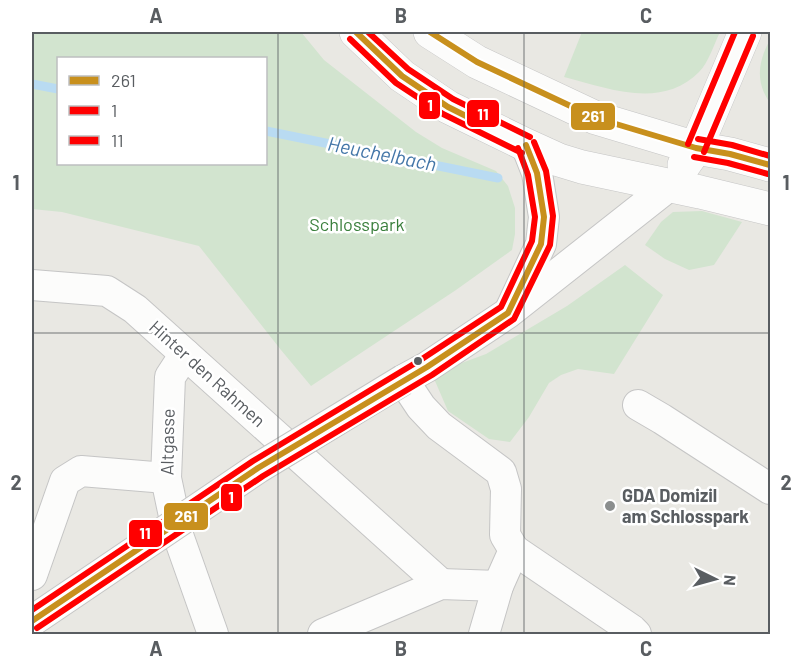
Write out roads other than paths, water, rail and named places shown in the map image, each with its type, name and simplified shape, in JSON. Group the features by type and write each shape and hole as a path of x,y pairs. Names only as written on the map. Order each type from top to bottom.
{"street":[{"path":"356,32 402,76 448,107 559,160 771,209"},
{"path":"430,32 477,62 596,118 696,148 771,165"},
{"path":"32,621 258,468 427,367 508,313 669,186 696,148 745,32"},
{"path":"508,313 542,244 544,217 537,172 526,145"},
{"name":"Hinter den Rahmen","path":"32,285 107,291 135,309 441,584"},
{"name":"Altgasse","path":"184,354 170,377 166,478 178,535 213,634"},
{"path":"403,380 421,407 439,426 501,472 506,489 505,535 514,550 636,634"},
{"path":"638,405 771,489"},
{"path":"32,575 65,481 81,471 166,478"},
{"path":"484,634 498,585 514,550"},
{"path":"323,634 441,584 498,585"}],"waterway":[{"name":"Heuchelbach","path":"32,84 57,89"},
{"name":"Heuchelbach","path":"267,131 498,178"}],"place":[{"name":"GDA Domizil am Schlosspark","path":"610,506"}],"park label":[{"name":"Schlosspark","path":"357,225"}]}
